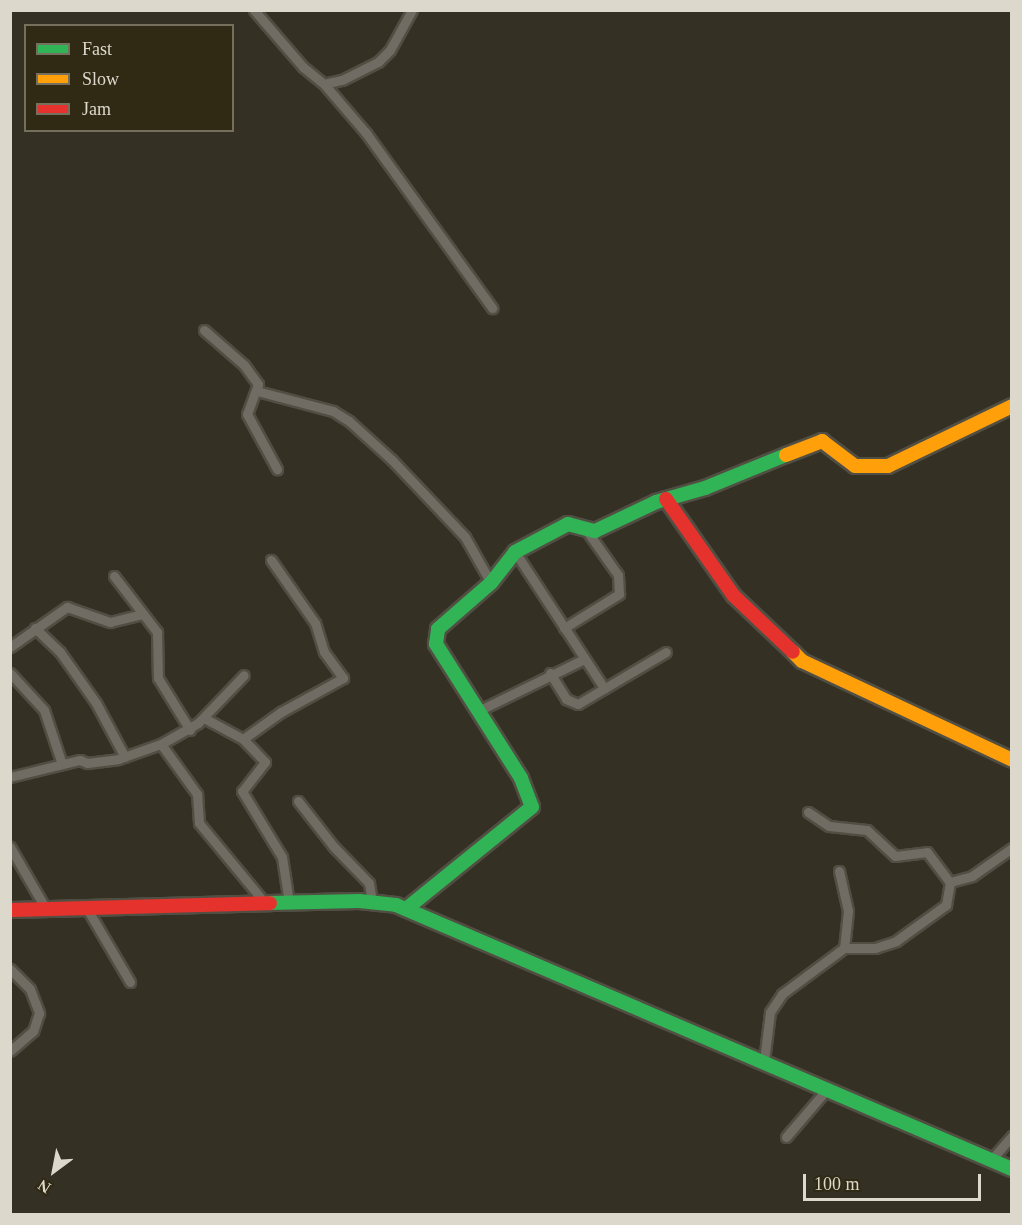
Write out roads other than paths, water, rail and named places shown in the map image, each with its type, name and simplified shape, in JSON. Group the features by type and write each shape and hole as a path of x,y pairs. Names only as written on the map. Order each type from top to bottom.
{"street":[{"path":"255,10 303,68 324,84 366,133 492,308"},
{"path":"324,84 378,62 412,10"},
{"path":"204,330 254,377 257,391 247,414 277,469"},
{"path":"257,391 333,411 349,421 392,460 465,537 491,583"},
{"path":"587,531 666,499 705,488 822,441 855,466 888,466 1011,406"},
{"path":"666,499 734,596 802,661 1011,760"},
{"path":"406,909 532,807 521,778 436,644 435,635 446,620 491,583 515,552 568,524 575,523 587,531 618,574 619,594 564,628"},
{"path":"515,552 604,688"},
{"path":"243,739 281,712 343,678 324,652 315,623 271,560"},
{"path":"114,576 157,632 156,667 161,685 189,730"},
{"path":"10,647 67,607 110,622 143,614"},
{"path":"34,628 60,652 96,703 125,757"},
{"path":"550,673 572,704 666,652"},
{"path":"478,711 550,673 584,659"},
{"path":"10,673 44,710 62,764"},
{"path":"10,777 62,764 125,757 161,744 189,730 204,718 244,675"},
{"path":"204,718 243,739 265,762 260,773 245,786 243,796 282,857 289,903"},
{"path":"161,744 197,794 199,823 265,903"},
{"path":"298,801 334,847 369,884 372,902"},
{"path":"764,1061 768,1022 777,1000 844,948 875,948 896,941 946,905 950,882 927,852 895,856 867,830 828,826 808,812"},
{"path":"10,847 46,909"},
{"path":"950,882 972,876 1011,848"},
{"path":"838,871 848,911 844,948"},
{"path":"10,910 372,902 406,909 828,1088 1011,1169"},
{"path":"86,908 130,982"},
{"path":"10,969 30,989 39,1013 33,1031 10,1051"},
{"path":"786,1137 828,1088"},
{"path":"991,1160 1011,1136"}]}
